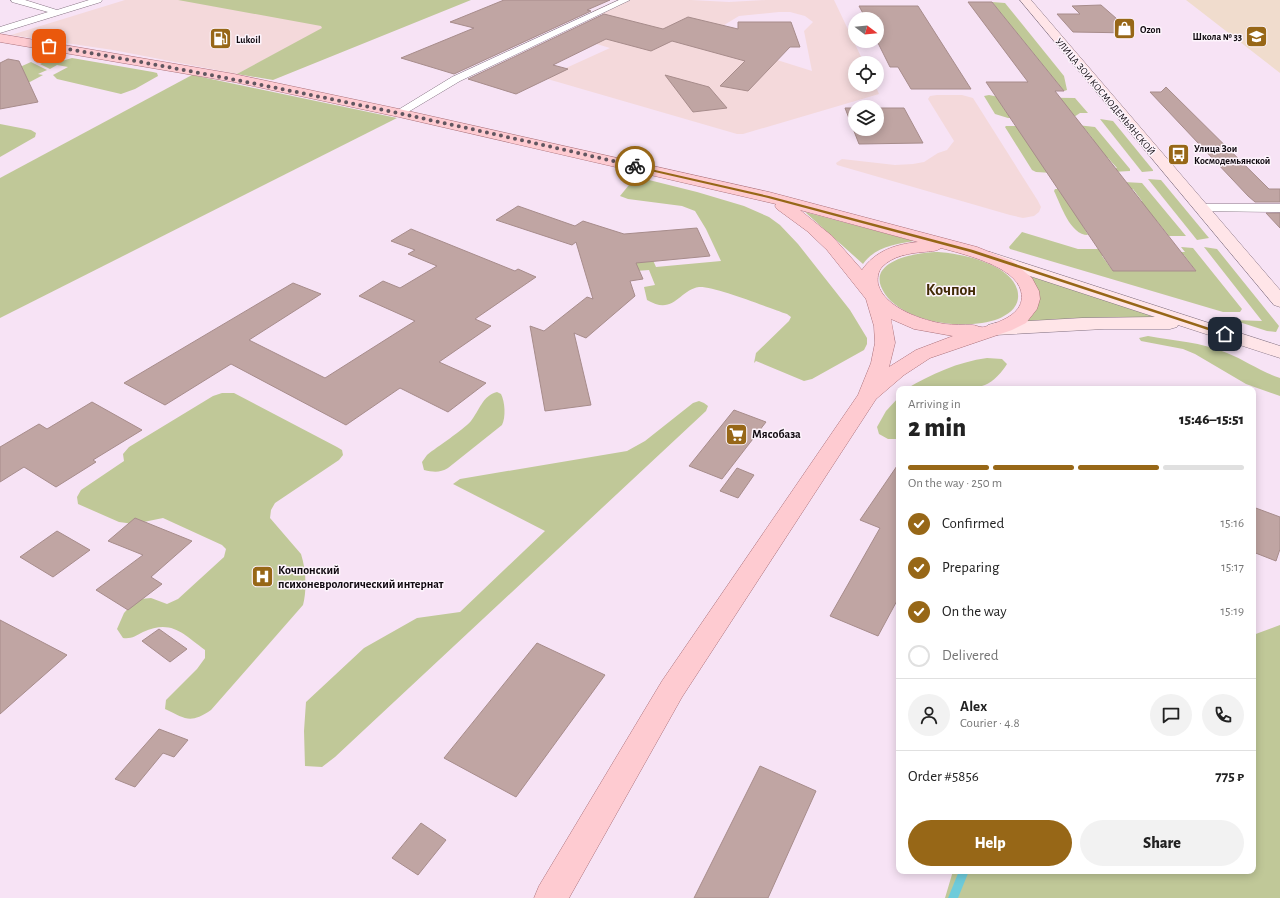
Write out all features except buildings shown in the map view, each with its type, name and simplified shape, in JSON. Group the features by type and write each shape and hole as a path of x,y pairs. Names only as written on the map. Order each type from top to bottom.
{"main road":[{"path":"0,38 218,76 399,113 769,197 971,251 994,259 1022,277 1030,291 1030,304 1023,316 1009,325 923,354 897,371 868,395"},
{"path":"769,197 801,218 838,252 874,297 897,314 927,326 962,331 995,330"},
{"path":"551,898 672,689 868,395 880,365 884,344 883,324 869,284 870,274 875,265 891,254 906,249 928,246 947,247 971,251"}],"street":[{"path":"15,0 56,12"},
{"path":"0,30 98,0"},
{"path":"399,113 456,79 486,64 626,0"},
{"name":"УЛИЦА ЗОИ КОСМОДЕМЬЯНСКОЙ","path":"1025,0 1280,301"},
{"path":"1201,208 1280,208"},
{"path":"971,251 1280,352"},
{"path":"995,330 1074,323 1133,322 1195,324"}],"shaded area":[{"path":"125,0 184,0 328,26 237,74 113,50 11,35"},
{"path":"618,0 691,0 729,2 766,0 834,0 848,29 848,48 857,48 861,56 848,56 848,92 878,92 879,94 859,100 848,100 848,103 743,134 737,134 544,78 610,48 567,35 611,16 593,11","holes":["779,12 790,12 805,16 813,22 804,31 812,71 704,37 739,16"]},
{"name":"Школа № 33","path":"1186,0 1280,0 1280,73"},
{"path":"962,95 973,98 1038,201 1041,207 1039,212 1034,216 1023,218 1010,215 837,165 836,163 842,159 895,165 913,164 924,162 938,153 947,150 954,141 928,99 930,96"}],"green space":[{"path":"178,0 471,0 273,80 237,74 322,28 321,26"},
{"path":"992,2 1005,3 1064,76 1067,90 1064,91"},
{"path":"72,58 153,72 157,73 158,76 135,89 121,94 57,79 53,75 68,67 57,65 50,69 40,64 48,60 58,62"},
{"path":"31,62 47,70 38,74 43,75 28,83 0,76"},
{"path":"192,75 397,118 0,318 0,178"},
{"path":"989,95 999,97 1075,98 1088,113 1080,113 1074,117 1001,104 1007,113 1017,118 1008,118 995,114 984,96"},
{"path":"1100,119 1113,121 1153,171 1142,172"},
{"path":"0,124 31,130 36,133 35,137 0,157"},
{"path":"1077,125 1095,127 1130,169 1130,171 1112,172 1110,169 1117,168 1108,158 1038,158 1053,173 1036,172 1032,170 1005,127 1020,126 1025,140 1093,139 1085,129 1081,129"},
{"path":"645,179 697,192 744,206 769,217 780,225 798,244 850,310 867,338 867,344 864,350 812,379 804,381 756,361 754,363 756,353 789,321 791,317 787,314 717,290 699,287 692,289 670,304 656,304 647,300 644,287 655,285 649,270 636,271 633,259 652,258 656,267 721,261 706,229 695,211 682,206 628,199 620,196 633,180"},
{"path":"1148,179 1161,180 1209,238 1197,240"},
{"path":"1124,182 1142,183 1186,236 1169,236 1157,221 1080,221 1088,235 1082,234 1071,225 1054,191 1055,189 1058,189 1067,201 1142,201 1133,189 1125,189"},
{"path":"805,212 914,241 893,245 879,250 868,258 863,264"},
{"path":"1022,232 1078,249 1103,249 1102,256 1113,271 1196,271 1184,255 1172,256 1169,252 1185,252 1181,247 1193,248 1242,309 1240,312 1223,312 1010,249 1009,247"},
{"path":"1204,247 1217,249 1279,326 1276,332 1267,331 1233,320 1262,321"},
{"path":"929,252 961,255 988,263 1010,277 1016,287 1018,298 1014,308 998,319 985,323 953,324 921,318 894,304 885,294 880,283 881,274 886,266 906,257"},
{"path":"1017,268 1170,319 1021,324 1032,315"},
{"path":"1148,336 1198,344 1217,349 1266,373 1280,378 1280,396 1256,388 1256,386 1246,384 1195,354 1183,349 1141,341 1139,338"},
{"path":"987,358 1002,359 1007,364 998,376 981,386 911,386 945,369"},
{"path":"497,392 501,394 504,405 504,418 502,425 448,468 436,472 424,470 422,462 427,455 467,425 488,396"},
{"path":"222,393 234,393 337,447 342,450 343,455 339,460 275,503 271,510 270,518 301,554 305,580 303,605 211,710 198,717 188,718 165,709 166,700 197,669 205,658 205,650 177,630 170,628 153,628 129,638 123,638 117,629 124,613 133,603 140,599 151,598 167,604 178,599 224,557 226,549 222,545 163,518 134,524 119,522 78,504 77,497 81,490 124,461 123,454 129,447 213,396"},
{"path":"896,400 896,439 888,439 879,434 877,427 886,411"},
{"path":"699,401 708,406 706,411 335,757 322,767 305,766 304,731 306,702 364,648 417,618 460,612 545,531 453,484 460,479 627,451 645,441 693,403"},
{"path":"1280,625 1280,898 945,898 952,874 1256,874 1256,634"}],"waterway":[{"path":"953,898 963,874"}],"way so far":[{"path":"49,46 234,78 635,166"}],"place":[{"name":"Ozon","path":"1125,29"},
{"name":"Школа № 33","path":"1257,36"},
{"name":"Lukoil","path":"221,39"},
{"name":"Улица Зои Космодемьянской","path":"1178,154"},
{"name":"Мясобаза","path":"736,434"},
{"name":"Кочпонский психоневрологический интернат","path":"262,577"}],"district":[{"name":"Кочпон","path":"951,289"}],"route":[{"path":"635,166 769,197 971,251 1225,334"}]}
